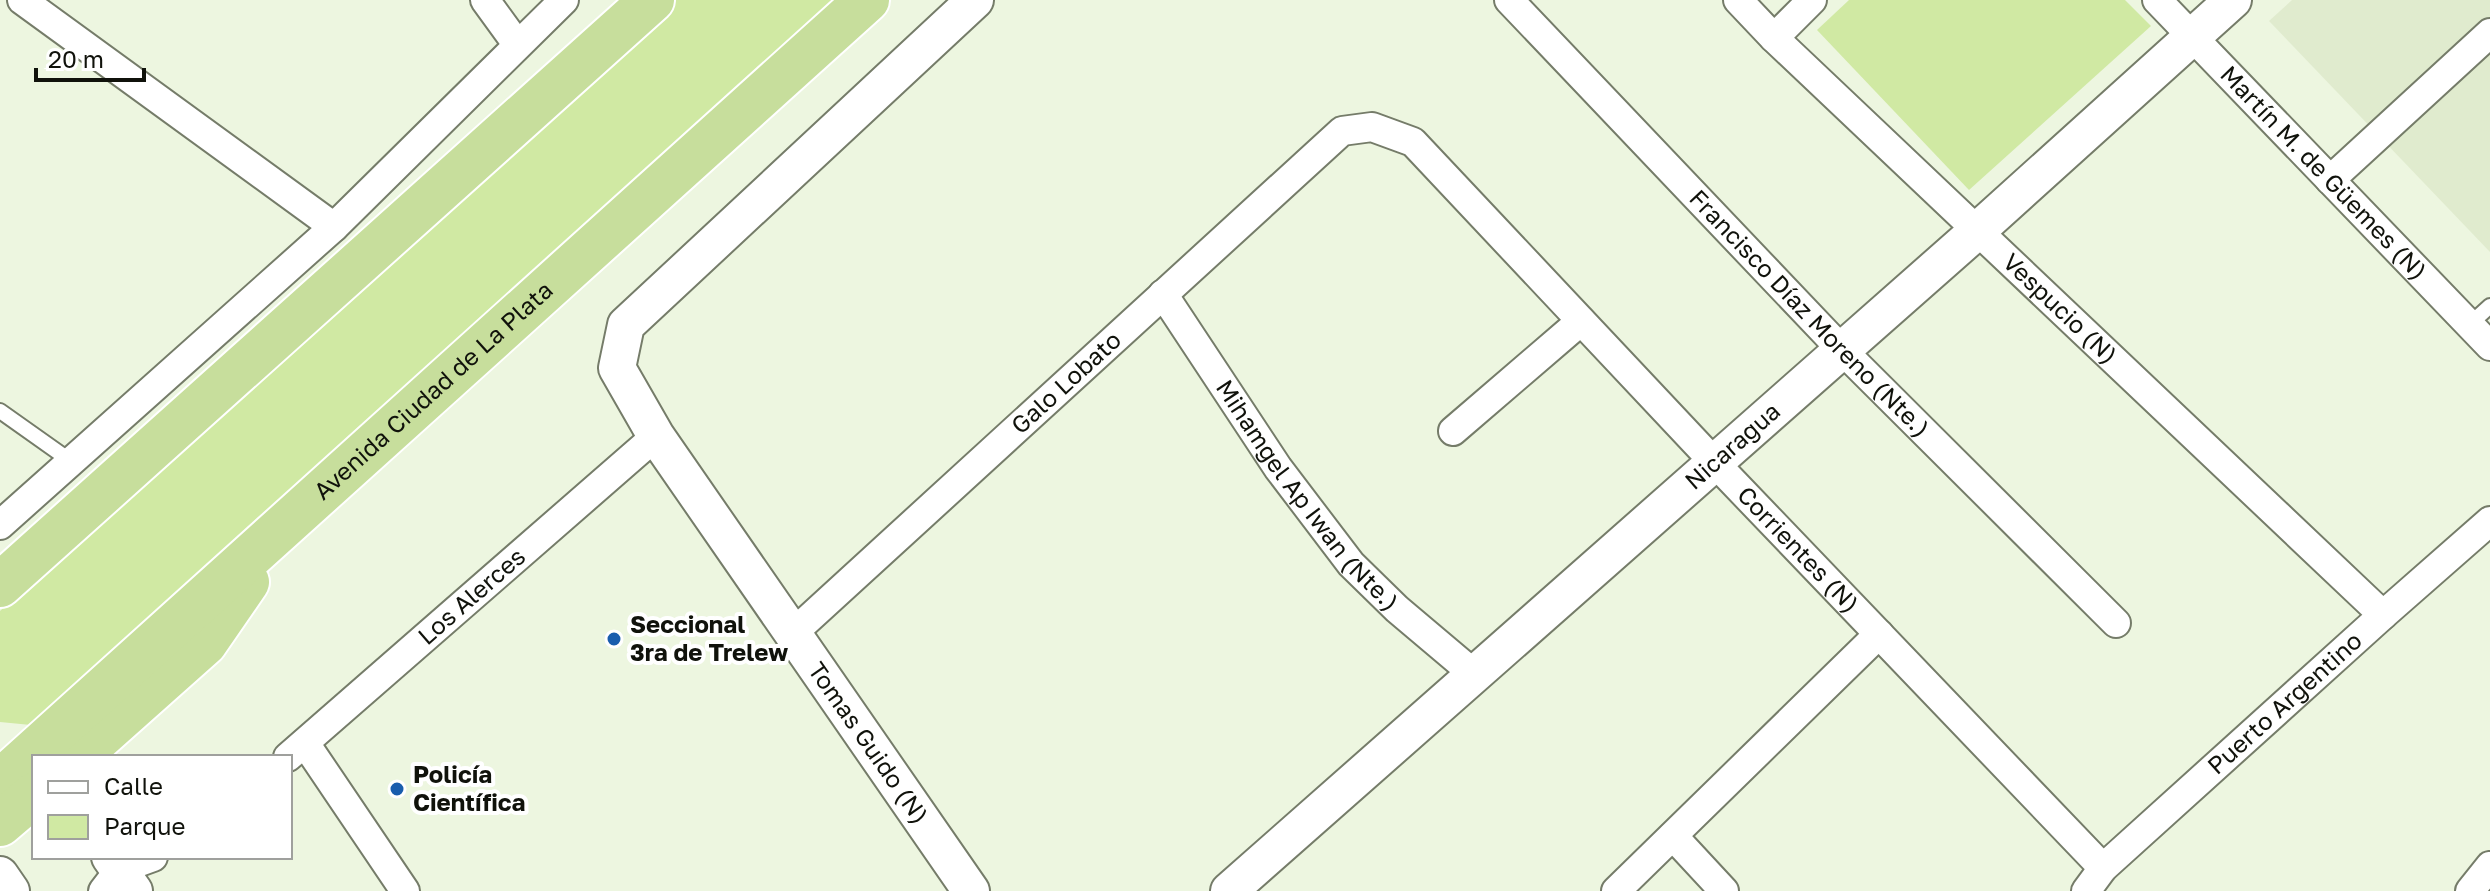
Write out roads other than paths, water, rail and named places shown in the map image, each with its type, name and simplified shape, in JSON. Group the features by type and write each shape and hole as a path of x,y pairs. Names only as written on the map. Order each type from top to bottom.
{"highway":[{"name":"Avenida Ciudad de La Plata","path":"37,755 291,520 867,0"},
{"path":"0,585 651,1"},
{"path":"79,755 205,643 291,520"},
{"name":"Avenida Ciudad de La Plata","path":"0,824 17,774 32,760"}],"street":[{"path":"22,0 334,227"},
{"path":"485,0 517,44"},
{"path":"0,525 334,227 564,0"},
{"path":"656,436 617,368 626,325 975,0"},
{"name":"Francisco Díaz Moreno (Nte.)","path":"1509,0 1842,350 2116,623"},
{"name":"Vespucio (N)","path":"1738,0 1774,38 2383,615"},
{"path":"1774,38 1812,0"},
{"name":"Martín M. de Güemes (N)","path":"2157,0 2330,180 2480,315 2490,346"},
{"name":"Nicaragua","path":"1229,891 1977,231 2233,0"},
{"path":"2330,180 2490,33"},
{"name":"Corrientes (N)","path":"1342,131 1372,127 1413,142 2103,868"},
{"name":"Galo Lobato","path":"792,634 1342,131"},
{"name":"Mihamgel Ap Iwan (Nte.)","path":"1163,294 1278,468 1351,564 1397,609 1474,674"},
{"path":"1453,431 1581,321"},
{"name":"Tomas Guido (N)","path":"656,436 964,888"},
{"name":"Los Alerces","path":"296,750 656,436"},
{"name":"Puerto Argentino","path":"2086,891 2103,868 2490,521"},
{"path":"1616,891 1879,634"},
{"path":"296,750 405,891"},
{"path":"1673,836 1724,891"},
{"path":"2470,891 2490,866"},
{"path":"0,875 11,891"}],"lane":[{"path":"0,411 72,462"}],"place":[{"name":"Seccional 3ra de Trelew","path":"614,639"},
{"name":"Policía Científica","path":"397,789"}]}
